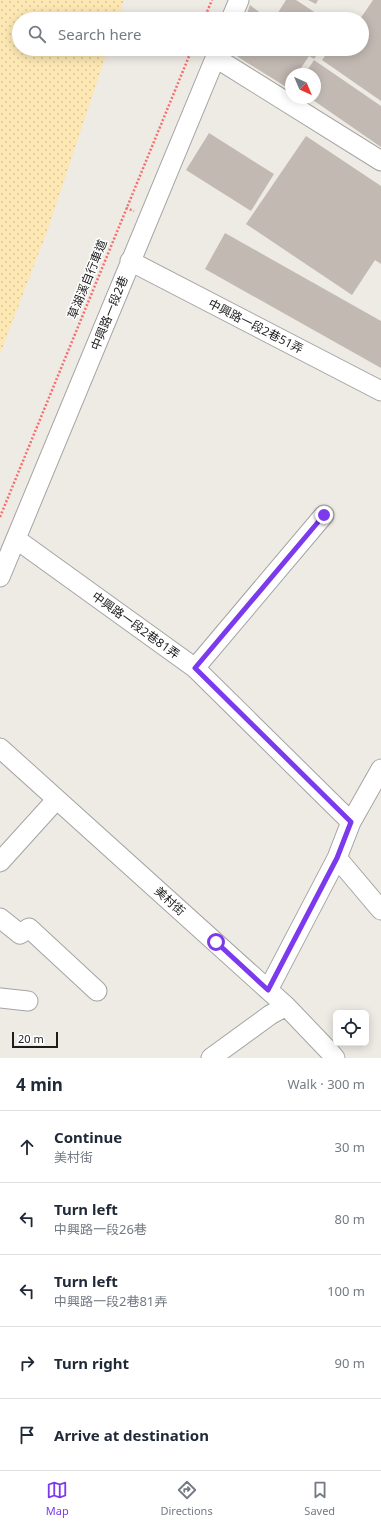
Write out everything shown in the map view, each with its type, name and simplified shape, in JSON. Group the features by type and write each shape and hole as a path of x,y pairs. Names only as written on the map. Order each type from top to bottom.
{"street":[{"path":"234,12 239,0"},
{"name":"中興路一段2巷","path":"0,577 216,56"},
{"path":"222,56 381,161"},
{"name":"中興路一段2巷51弄","path":"130,261 381,391"},
{"path":"195,668 324,515"},
{"name":"中興路一段2巷81弄","path":"16,539 195,668 351,822"},
{"name":"美村街","path":"0,748 286,1006 334,1058"},
{"path":"268,990 337,858 351,822 381,769"},
{"path":"0,862 56,800"},
{"path":"337,858 381,910"},
{"path":"0,918 20,934 29,928 97,992"},
{"path":"0,998 28,1001"},
{"path":"211,1058 270,1015 286,1006"}],"path":[{"path":"207,12 212,0"},
{"name":"草湖溪自行車道","path":"0,517 189,56"}],"sand":[{"path":"0,0 124,0 120,12 12,12 12,56 106,56 48,229 0,354"}],"building":[{"path":"286,0 296,0 314,12 278,12"},
{"path":"308,0 318,0 316,4"},
{"path":"373,0 381,0 381,101 322,60 325,56 369,56 369,12 365,12"},
{"path":"250,5 259,12 248,12"},
{"path":"238,56 309,56 301,68 285,68 285,86"},
{"path":"309,56 316,56 314,59"},
{"path":"314,60 381,106 381,147 319,104 321,104 321,68 309,68"},
{"path":"209,133 274,174 251,211 186,170"},
{"path":"306,136 381,186 381,264 375,260 352,295 246,224"},
{"path":"225,233 381,321 381,368 205,269"}],"route":[{"path":"216,942 268,990 337,858 351,822 195,668 324,515"}]}
